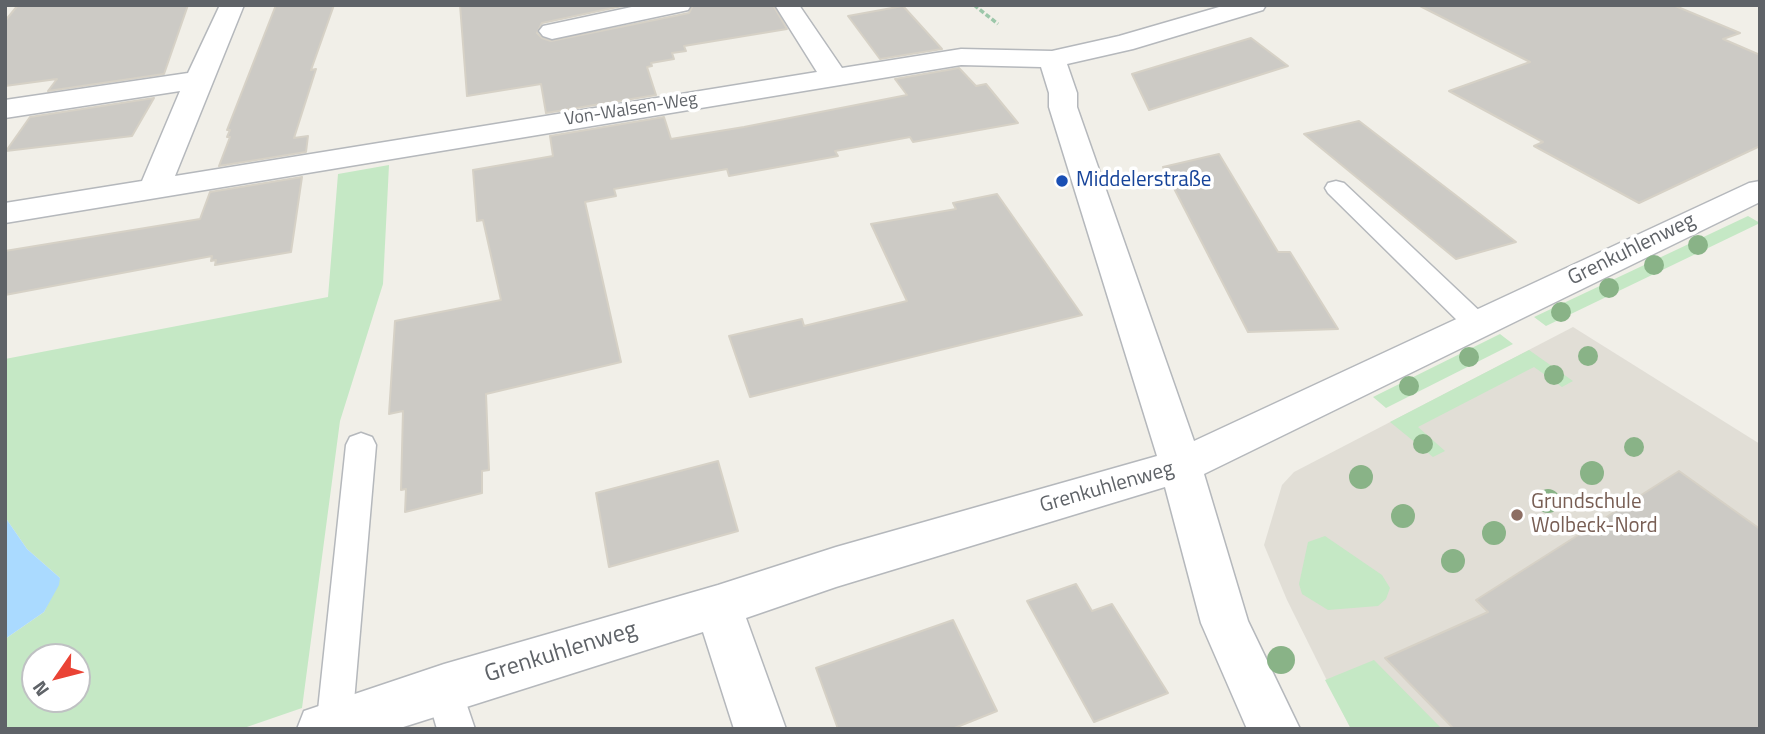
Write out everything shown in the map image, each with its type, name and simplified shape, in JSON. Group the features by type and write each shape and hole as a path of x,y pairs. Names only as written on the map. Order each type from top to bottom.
{"street":[{"path":"156,187 232,5"},
{"path":"552,32 679,5"},
{"path":"787,5 834,77"},
{"name":"Von-Walsen-Weg","path":"5,213 961,57 1052,59 1124,43 1254,5"},
{"path":"1052,59 1063,93 1063,107 1181,466 1225,623 1274,729"},
{"path":"5,109 200,80"},
{"name":"Grenkuhlenweg","path":"328,727 450,709 718,606 836,567 1181,466 1335,395 1477,324 1756,195"},
{"path":"718,606 760,729"}],"lane":[{"path":"1336,188 1477,324"},
{"path":"328,727 361,445"}],"shaded area":[{"name":"Grundschule Wolbeck-Nord","path":"1573,327 1760,444 1760,729 1351,729 1287,600 1264,545 1282,485 1294,472"}],"green space":[{"path":"389,165 383,284 340,421 302,708 241,729 5,729 5,639 44,612 60,578 27,549 5,517 5,359 328,297 338,174"},
{"path":"1748,216 1760,223 1546,326 1534,317"},
{"path":"1500,334 1513,344 1386,408 1373,397"},
{"path":"1529,350 1573,381 1562,387 1534,367 1418,427 1445,451 1433,457 1390,422"},
{"path":"1325,536 1382,575 1390,588 1386,599 1378,606 1328,610 1302,594 1299,584 1308,542"},
{"path":"1374,660 1441,728 1351,729 1325,680"}],"water":[{"path":"5,517 27,549 60,578 44,612 5,639"}],"building":[{"path":"18,5 188,5 164,74 48,91 57,79 5,86 5,21"},
{"path":"276,5 334,5 311,70 316,69 294,138 308,136 306,152 219,166 230,137 227,137 230,130 227,130"},
{"path":"460,5 627,5 542,23 537,33 551,41 689,13 693,5 773,5 787,29 684,46 686,51 672,53 674,59 651,63 652,66 647,67 656,95 546,113 541,84 467,96"},
{"path":"1418,5 1673,5 1740,33 1723,39 1760,55 1760,146 1639,203 1534,146 1543,142 1449,91 1530,62"},
{"path":"903,6 942,49 880,59 848,16"},
{"path":"1251,38 1288,66 1149,110 1132,74"},
{"path":"959,68 976,86 986,84 1018,123 913,142 910,137 835,151 838,156 729,176 727,169 614,189 616,196 585,202 621,362 486,394 489,470 482,471 482,493 405,512 406,489 401,490 403,411 389,414 395,321 501,300 483,220 477,221 473,170 553,156 550,136 664,117 671,139 744,127 907,95 895,79"},
{"path":"154,98 132,136 6,151 30,117"},
{"path":"1359,121 1516,242 1456,259 1304,134"},
{"path":"1219,154 1278,252 1290,252 1338,329 1248,332 1163,167"},
{"path":"302,177 291,252 215,265 216,260 211,261 212,256 5,295 5,251 200,219 210,192"},
{"path":"997,194 1082,315 750,397 729,336 802,319 804,326 907,301 871,224 956,209 953,203"},
{"path":"718,461 738,531 609,567 596,493"},
{"path":"1679,471 1760,529 1760,729 1454,729 1385,658 1488,612 1476,600"},
{"path":"1076,584 1092,611 1112,604 1168,693 1094,722 1027,601"},
{"path":"953,620 997,711 952,729 838,729 816,668"}],"place":[{"name":"Middelerstraße","path":"1062,181"},
{"name":"Grundschule Wolbeck-Nord","path":"1517,515"}]}
